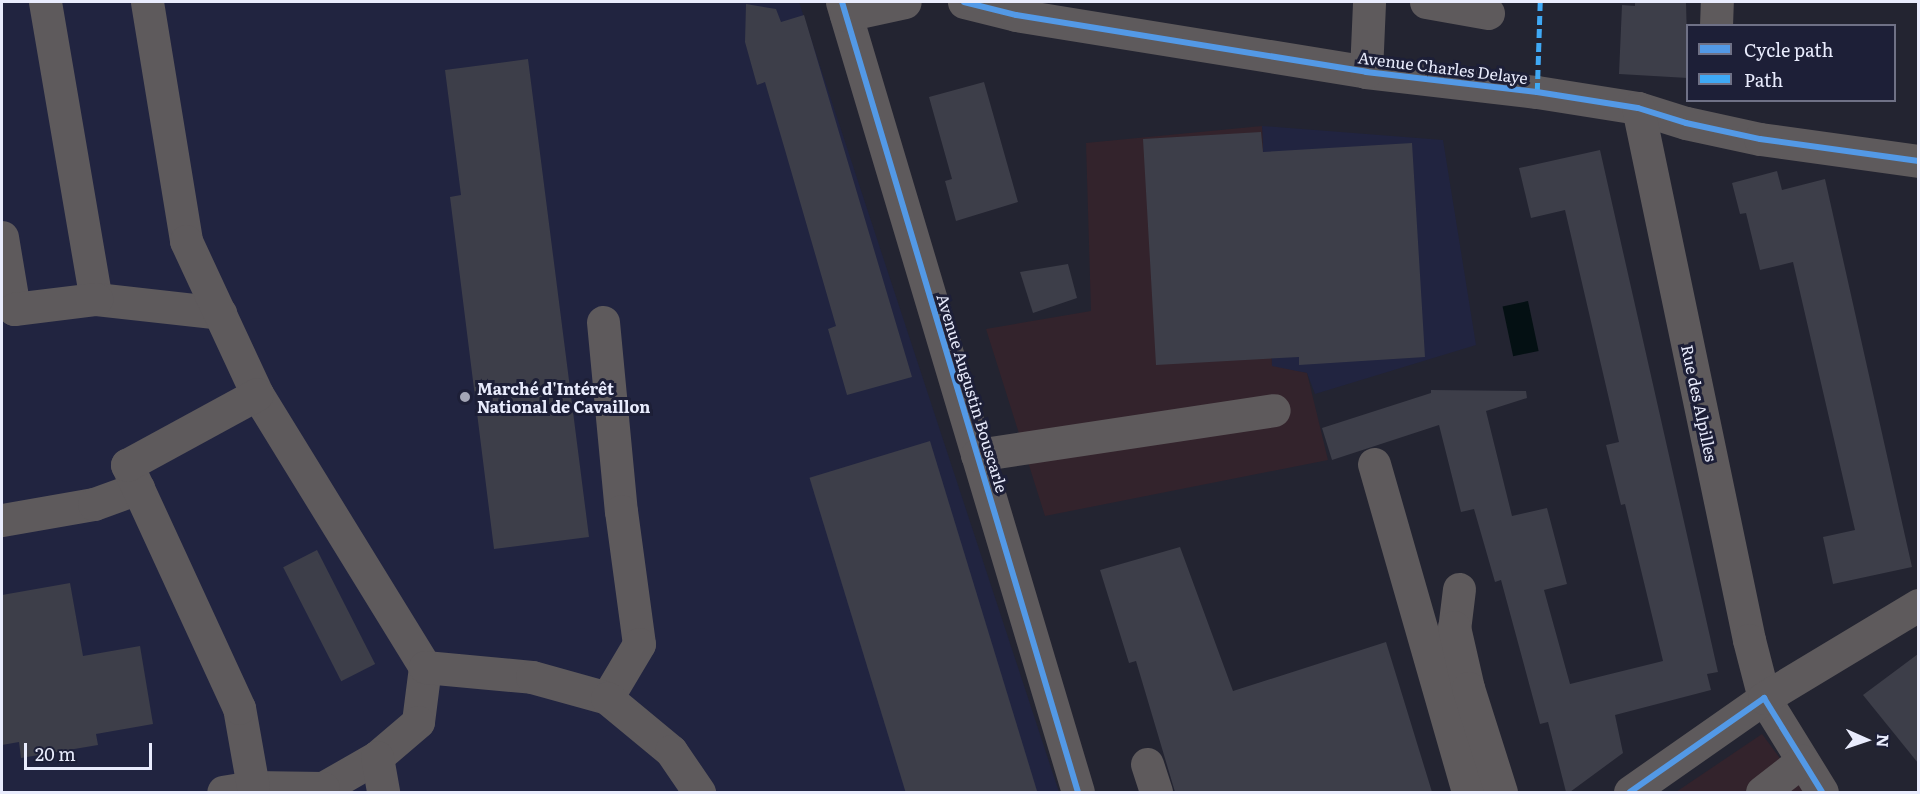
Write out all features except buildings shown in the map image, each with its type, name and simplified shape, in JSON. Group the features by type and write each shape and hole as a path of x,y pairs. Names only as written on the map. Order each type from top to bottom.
{"street":[{"path":"45,2 96,299"},
{"path":"147,2 186,241 257,394 425,667 418,722 377,757 323,788 238,790 239,708 127,465 257,394"},
{"path":"844,8 905,2"},
{"name":"Avenue Charles Delaye","path":"964,2 1016,15 1366,72 1537,92 1638,108 1696,112 1760,139 1918,161"},
{"path":"1366,72 1369,2"},
{"path":"1426,2 1488,13"},
{"path":"1716,24 1717,2"},
{"name":"Avenue Augustin Bouscarle","path":"844,8 1078,792"},
{"name":"Rue des Alpilles","path":"1638,108 1744,617 1764,698 1822,792"},
{"path":"2,237 14,309 96,299 220,313"},
{"path":"603,322 621,511 639,644 607,698"},
{"path":"977,455 1274,410"},
{"path":"1374,464 1468,792"},
{"path":"2,520 94,504 138,488"},
{"path":"1459,589 1454,627 1468,688 1501,792"},
{"path":"1630,792 1764,698 1918,605"},
{"path":"425,667 532,677 607,698 671,752 699,792"},
{"path":"377,757 383,792"},
{"path":"1762,792 1802,761"}],"shaded area":[{"name":"Marché d'Intérêt National de Cavaillon","path":"2,2 799,2 1059,792 2,792"},
{"path":"1262,126 1443,140 1476,345 1315,394 1307,373 1272,367"},
{"path":"1262,126 1272,366 1307,373 1328,460 1045,516 986,329 1091,311 1086,143"},
{"path":"1528,301 1539,351 1513,356 1503,306"},
{"path":"1762,734 1805,792 1676,792"}],"marked path":[{"path":"1537,92 1540,2"}],"cycle path":[{"path":"842,2 1078,792"},
{"path":"964,2 1016,15 1366,72 1537,92 1638,108 1686,123 1760,139 1918,161"},
{"path":"1630,792 1764,698 1822,792"}],"place":[{"name":"Marché d'Intérêt National de Cavaillon","path":"465,397"}]}
